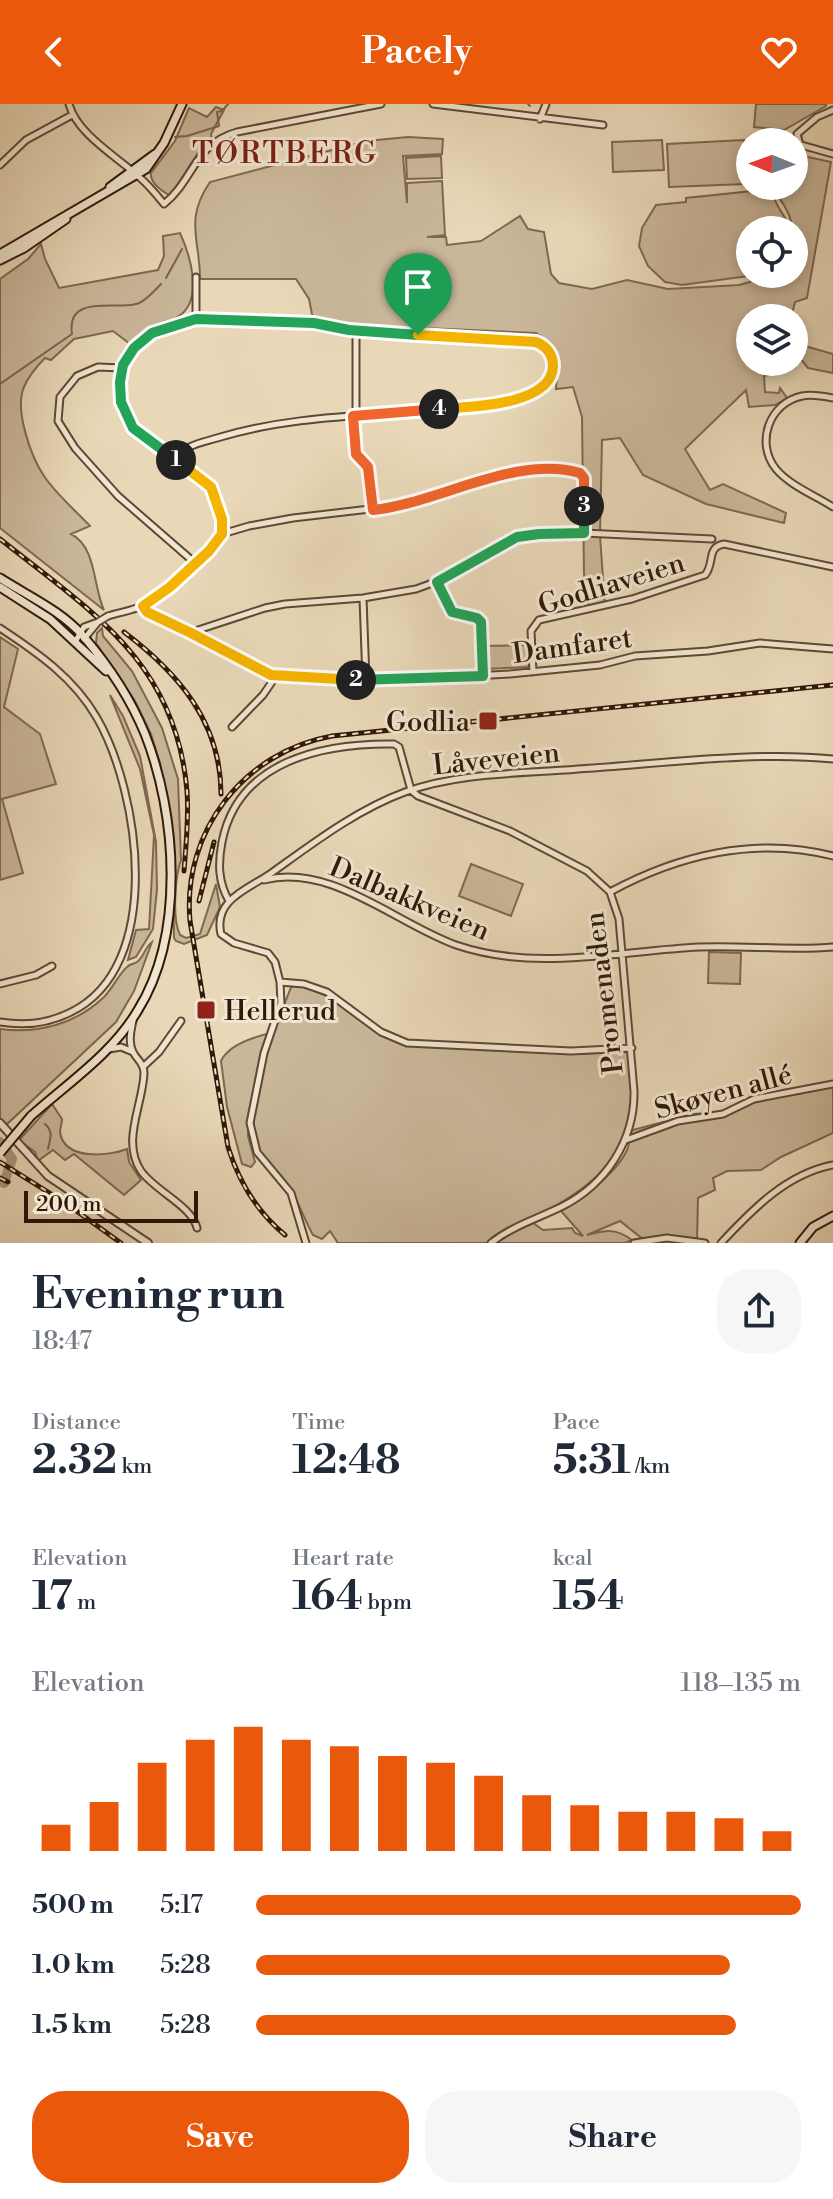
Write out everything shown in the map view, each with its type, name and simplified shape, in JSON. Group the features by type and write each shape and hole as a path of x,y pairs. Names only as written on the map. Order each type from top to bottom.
{"main road":[{"path":"0,257 135,173 159,151 182,104"},
{"path":"0,247 23,244"},
{"path":"0,266 23,244"},
{"path":"0,578 48,607 82,635 136,714 152,754 162,795 169,847 170,900 165,946 151,986 134,1017 105,1051 31,1116 0,1153"},
{"path":"0,587 50,619 111,675"},
{"path":"800,1243 813,1227 833,1216"}],"street":[{"path":"69,104 72,115 164,204 174,195 198,158 219,138 381,104"},
{"path":"433,104 603,125"},
{"path":"540,119 546,104"},
{"path":"804,128 817,117 833,110"},
{"path":"0,165 26,140 72,115"},
{"path":"808,147 833,154"},
{"path":"196,277 196,319"},
{"path":"75,642 108,616 143,606 170,587 216,544 222,534 222,519 211,487 143,439 127,419 120,397 122,368 131,352 147,335 196,319 314,323 356,331 536,342 550,354 553,367 549,381 542,388 493,404 282,423 227,435 184,449 175,460"},
{"path":"356,331 356,454 368,467 373,510"},
{"path":"122,368 102,366 77,376 60,397 58,421 75,448 118,496 195,563"},
{"path":"833,398 803,396 792,399 772,418 765,439 767,453 776,469 833,507"},
{"path":"222,534 293,518 373,510 422,501 518,471 564,471 583,475 584,533"},
{"path":"191,633 265,608 416,589 437,582 517,537 584,533 712,539"},
{"name":"Godliaveien","path":"533,672 531,631 539,620 632,599 705,575 710,569 713,550 724,544 833,567"},
{"path":"437,582 452,612 477,618 481,622 483,676"},
{"path":"363,598 366,680"},
{"name":"Damfaret","path":"143,606 152,616 276,676 366,680 483,676 600,665 635,656 708,651 748,644 775,643 833,649"},
{"path":"0,628 55,668 80,694 100,723 123,783 134,855 130,930 121,960 108,982 87,1003 60,1017 34,1024 0,1022"},
{"path":"232,727 263,695 276,676"},
{"path":"306,1243 291,1193 257,1152 250,1123 264,1053 281,1003 280,982 275,962 268,953 234,943 220,932 219,923 229,901 222,890 220,876 223,835 245,793 271,770 293,758 312,753 394,744 399,747 411,790"},
{"name":"Låveveien","path":"229,901 363,811 411,790 467,777 543,771 753,759 833,759"},
{"name":"Promenaden","path":"411,790 418,796 489,822 587,871 610,892 619,919 632,1048 634,1109 625,1141 609,1167 583,1194 514,1228 491,1243"},
{"path":"610,892 664,866 719,851 772,849 833,856"},
{"name":"Dalbakkveien","path":"259,881 297,876 322,881 441,939 495,955 543,960 702,947 833,947"},
{"path":"0,984 36,975 52,966"},
{"path":"280,982 304,984 327,992 381,1032 407,1043 571,1051 632,1048"},
{"path":"134,1017 130,1036 133,1052 143,1067"},
{"path":"181,1021 159,1052 143,1067 133,1138 134,1159 147,1179 191,1216 197,1228"},
{"path":"105,1051 121,1047 133,1052"},
{"name":"Skøyen allé","path":"625,1141 678,1121 735,1111 754,1099 833,1084"},
{"path":"0,1123 48,1176 148,1243"},
{"path":"721,1243 780,1187 812,1170 833,1165"},
{"path":"635,1243 667,1238 705,1243"}],"shaded area":[{"path":"756,104 826,104 788,128 754,127"},
{"path":"216,107 224,110 211,134 212,141 198,153 169,195 154,183 151,173 175,141 189,108 207,117"},
{"path":"408,137 443,139 442,154 403,156 407,203 407,183 442,181 445,235 427,237 446,237 447,245 481,241 520,216 528,229 544,232 551,274 559,283 592,289 627,280 668,289 736,285 736,288 808,288 808,216 789,216 781,200 808,200 808,157 831,162 807,298 794,304 736,304 736,376 764,376 765,392 779,393 780,388 787,398 775,405 749,407 746,390 685,449 710,490 723,484 786,513 784,523 706,504 643,475 620,438 602,440 600,536 605,606 589,610 584,574 582,417 573,387 556,389 558,363 552,344 536,333 357,325 313,319 309,299 296,279 200,279 195,219 202,195 210,182 366,141"},
{"path":"662,140 664,170 613,172 612,142"},
{"path":"736,140 736,184 669,187 667,144"},
{"path":"441,156 442,178 407,179 406,158"},
{"path":"736,193 736,200 775,200 784,216 736,216 736,278 682,285 665,282 648,266 639,246 642,228 656,205 686,202 686,198"},
{"path":"180,233 193,276 187,308 177,317 148,329 130,344 113,331 74,339 51,360 45,358 39,364 21,396 25,433 39,468 54,489 90,526 71,534 86,548 104,610 0,528 0,279 28,259 41,244 59,288 158,270 164,256 163,236"},
{"path":"808,347 833,354 833,373 808,368"},
{"path":"102,628 103,636 132,671 162,728 178,779 181,860 175,909 180,935 186,938 200,934 216,884 220,907 207,935 184,944 174,938 173,838 160,763 151,734 135,701 96,643 97,633"},
{"path":"0,637 18,649 4,707 40,734 56,784 2,799 23,873 0,880"},
{"path":"528,645 528,667 486,669 484,646"},
{"path":"110,695 140,756 156,842 157,889 153,929 136,957 128,960 136,930 149,929 154,835 140,769"},
{"path":"471,864 523,884 511,916 459,896"},
{"path":"152,942 134,991 116,1022 6,1125 0,1119 0,1029 42,1028 81,1014 104,997 124,970 139,960"},
{"path":"709,952 741,953 740,984 708,983"},
{"path":"292,985 323,994 376,1030 405,1044 572,1054 629,1052 633,1100 619,1147 596,1177 565,1200 529,1220 543,1230 572,1228 583,1236 561,1211 607,1176 622,1159 628,1148 629,1131 693,1114 729,1112 750,1100 833,1085 833,1133 781,1157 761,1170 727,1171 713,1178 715,1190 698,1198 697,1240 644,1240 620,1221 587,1235 616,1232 632,1240 625,1243 338,1243 330,1231 322,1239 313,1235 288,1185 261,1152 254,1128 257,1087"},
{"path":"267,1034 248,1124 255,1162 251,1167 242,1164 227,1107 221,1061 234,1047"},
{"path":"52,1104 62,1119 60,1132 63,1141 70,1148 88,1154 127,1149 129,1162 141,1180 124,1195 74,1154 65,1160 53,1150 38,1161 35,1152 19,1140"}],"waterway":[{"path":"175,137 219,126 217,112 228,104"},
{"path":"166,278 182,249"},
{"path":"0,384 72,334 72,321 76,313 94,306 136,304 161,284"},
{"path":"45,1124 50,1133 48,1149"},
{"path":"0,1142 12,1159 4,1183"}],"railway":[{"path":"0,539 97,617 124,644 147,674 166,707 180,746 187,791 184,871"},
{"path":"124,632 162,664 193,701 213,744 221,794"},
{"path":"285,1235 250,1196 228,1147 190,921 190,888 196,856 208,827 225,801 246,778 272,759 300,745 332,736 833,685"},
{"path":"199,901 214,842"},
{"path":"0,1162 121,1243"},
{"path":"0,1178 8,1182"}],"place":[{"name":"Godlia","path":"488,721"},
{"name":"Hellerud","path":"206,1010"}],"district":[{"name":"TØRTBERG","path":"285,153"}],"route":[{"path":"196,319 314,323 349,330 418,335 536,342 550,354 552,374 545,386 537,391 493,404 353,416 356,454 367,463 373,510 422,501 518,471 576,472 584,478 584,533 517,537 437,582 452,612 477,618 481,622 483,676 345,680 276,676 147,612 143,606 170,587 209,551 220,538 223,527 215,496 207,482 143,439 127,419 121,402 120,377 129,353 138,343 157,330 196,319"}]}
